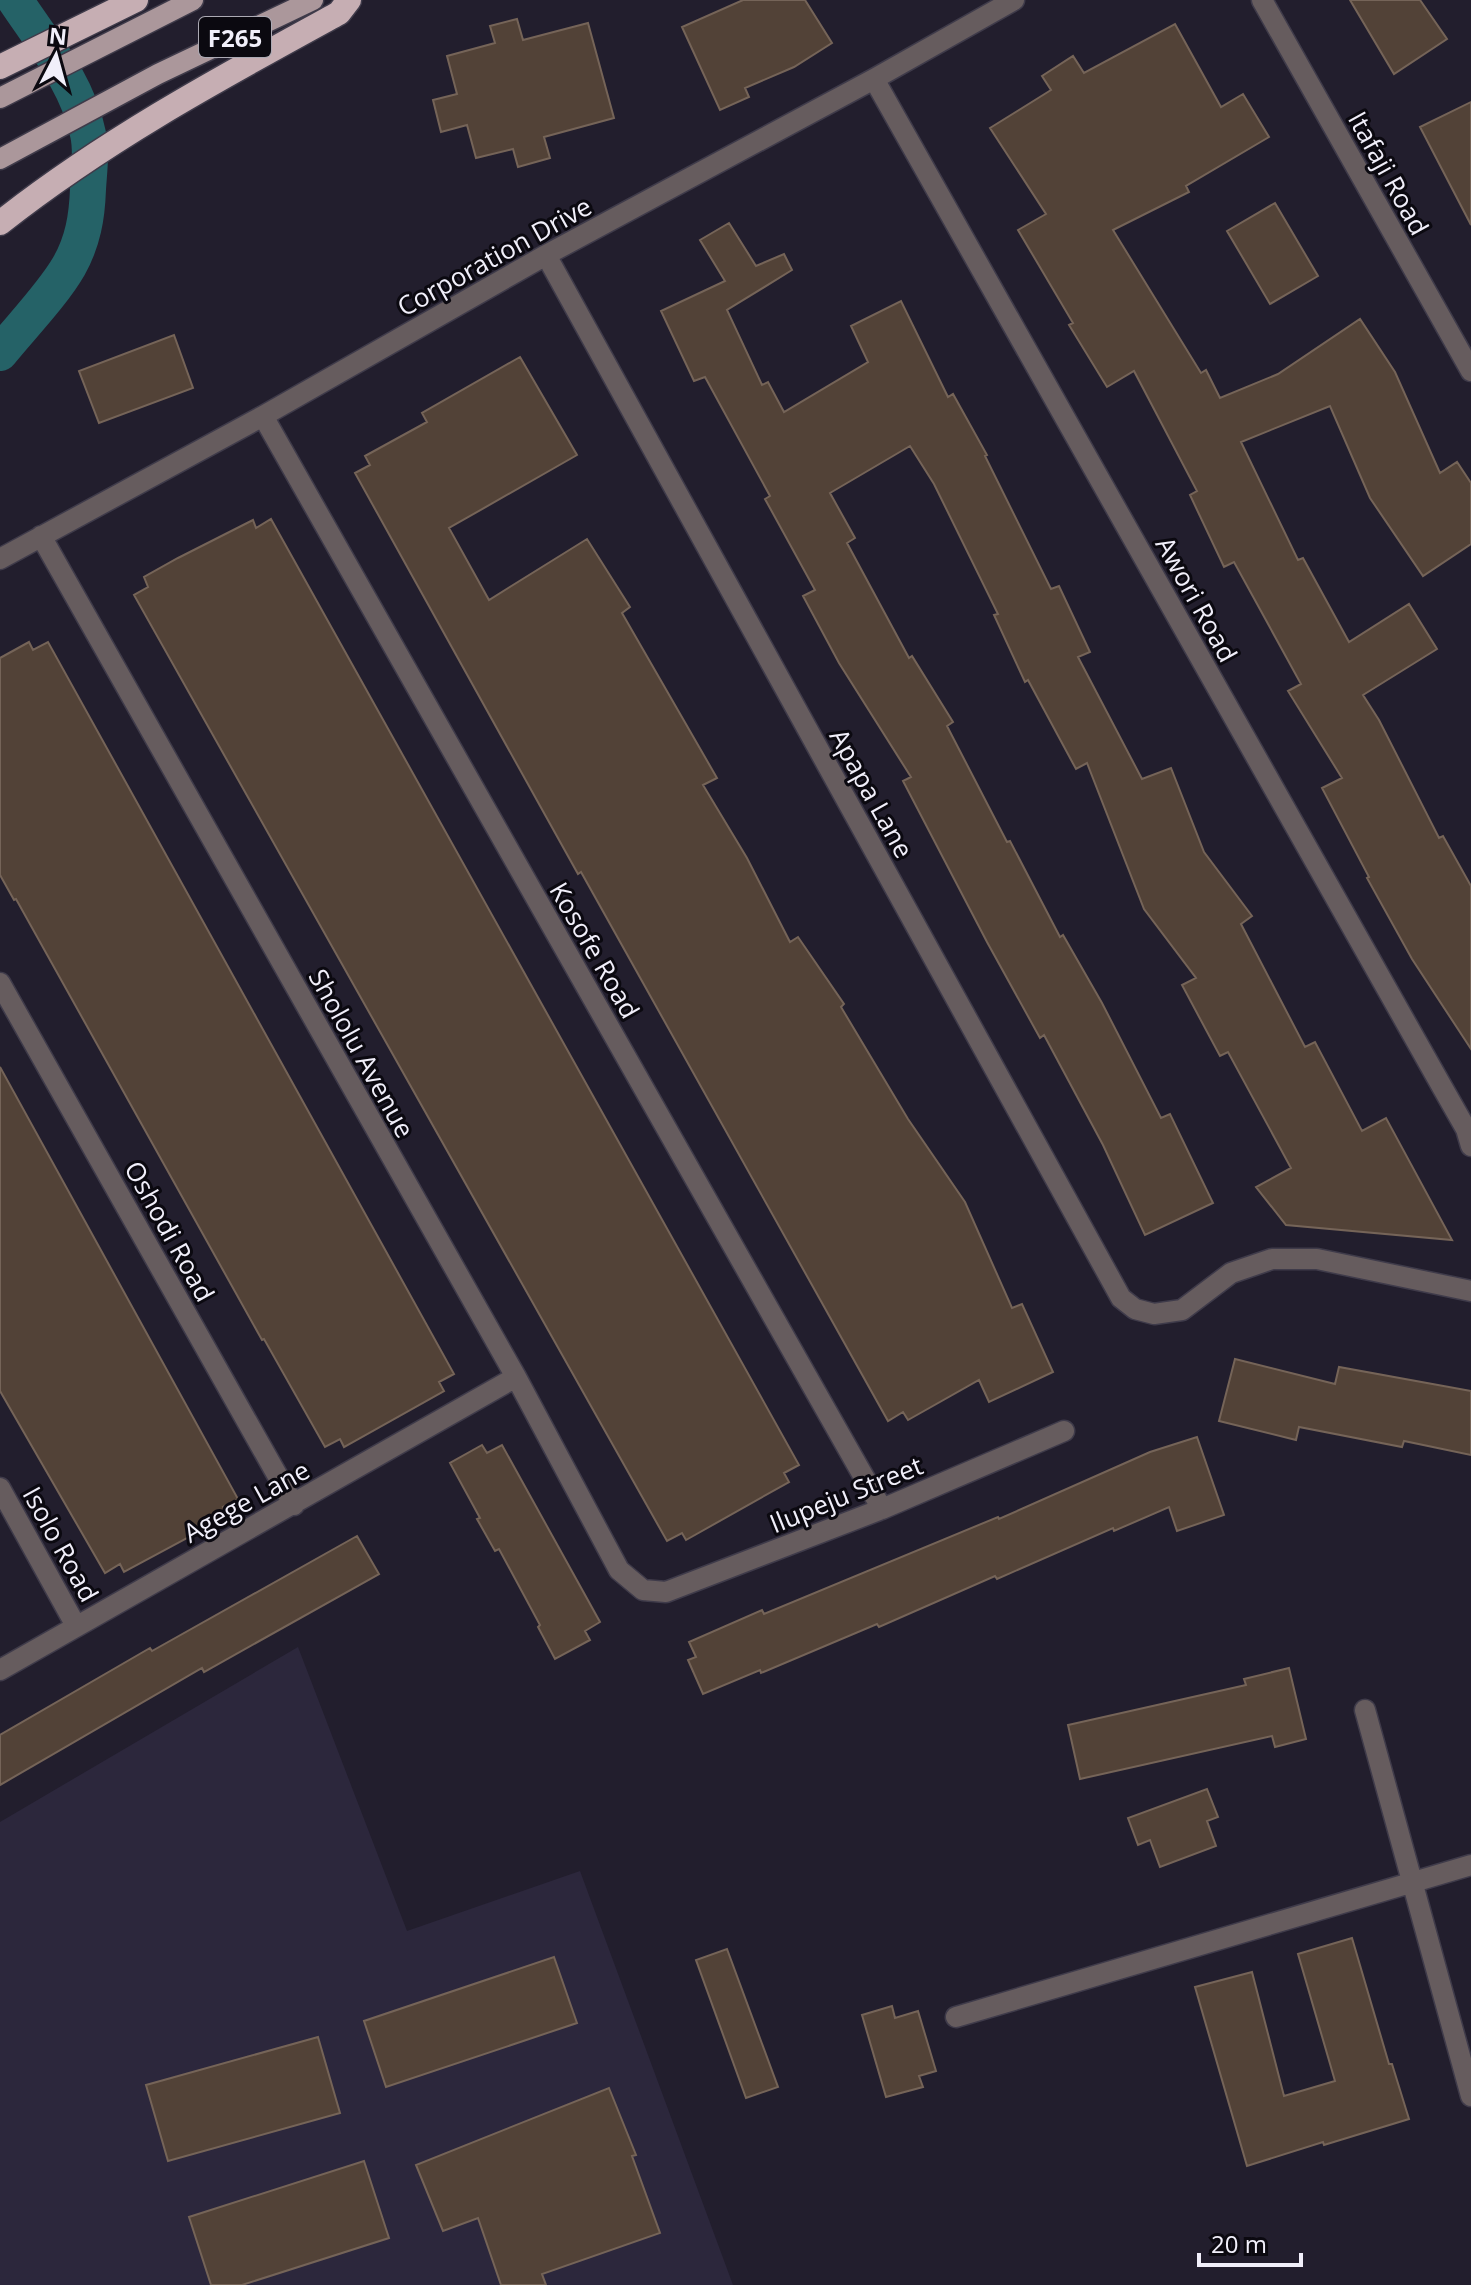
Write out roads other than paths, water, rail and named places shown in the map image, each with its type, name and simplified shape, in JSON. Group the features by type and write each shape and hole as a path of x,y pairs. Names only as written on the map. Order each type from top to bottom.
{"highway":[{"path":"0,223 74,168 176,103 339,13 349,0"},
{"path":"0,67 129,4"}],"main road":[{"path":"0,98 193,0"},
{"name":"F265","path":"7,155 158,74 313,0"}],"street":[{"name":"Corporation Drive","path":"0,559 263,416 546,255 1014,0"},
{"name":"Itafaji Road","path":"1262,0 1471,371"},
{"name":"Awori Road","path":"874,79 1466,1129 1471,1146"},
{"name":"Apapa Lane","path":"546,255 1121,1298 1135,1309 1154,1314 1182,1310 1231,1273 1272,1259 1317,1259 1471,1291"},
{"name":"Kosofe Road","path":"263,416 882,1509"},
{"name":"Shololu Avenue","path":"41,536 516,1377 619,1570 643,1590"},
{"name":"Oshodi Road","path":"0,983 294,1505"},
{"name":"Agege Lane","path":"0,1670 516,1377"},
{"name":"Ilupeju Street","path":"643,1590 666,1592 882,1509 1064,1431"},
{"name":"Isolo Road","path":"0,1488 76,1626"},
{"path":"1365,1710 1471,2096"},
{"path":"956,2017 1471,1865"}],"waterway":[{"path":"0,353 54,288 74,257 85,219 90,162 88,134 76,98 58,64 15,0"}]}
